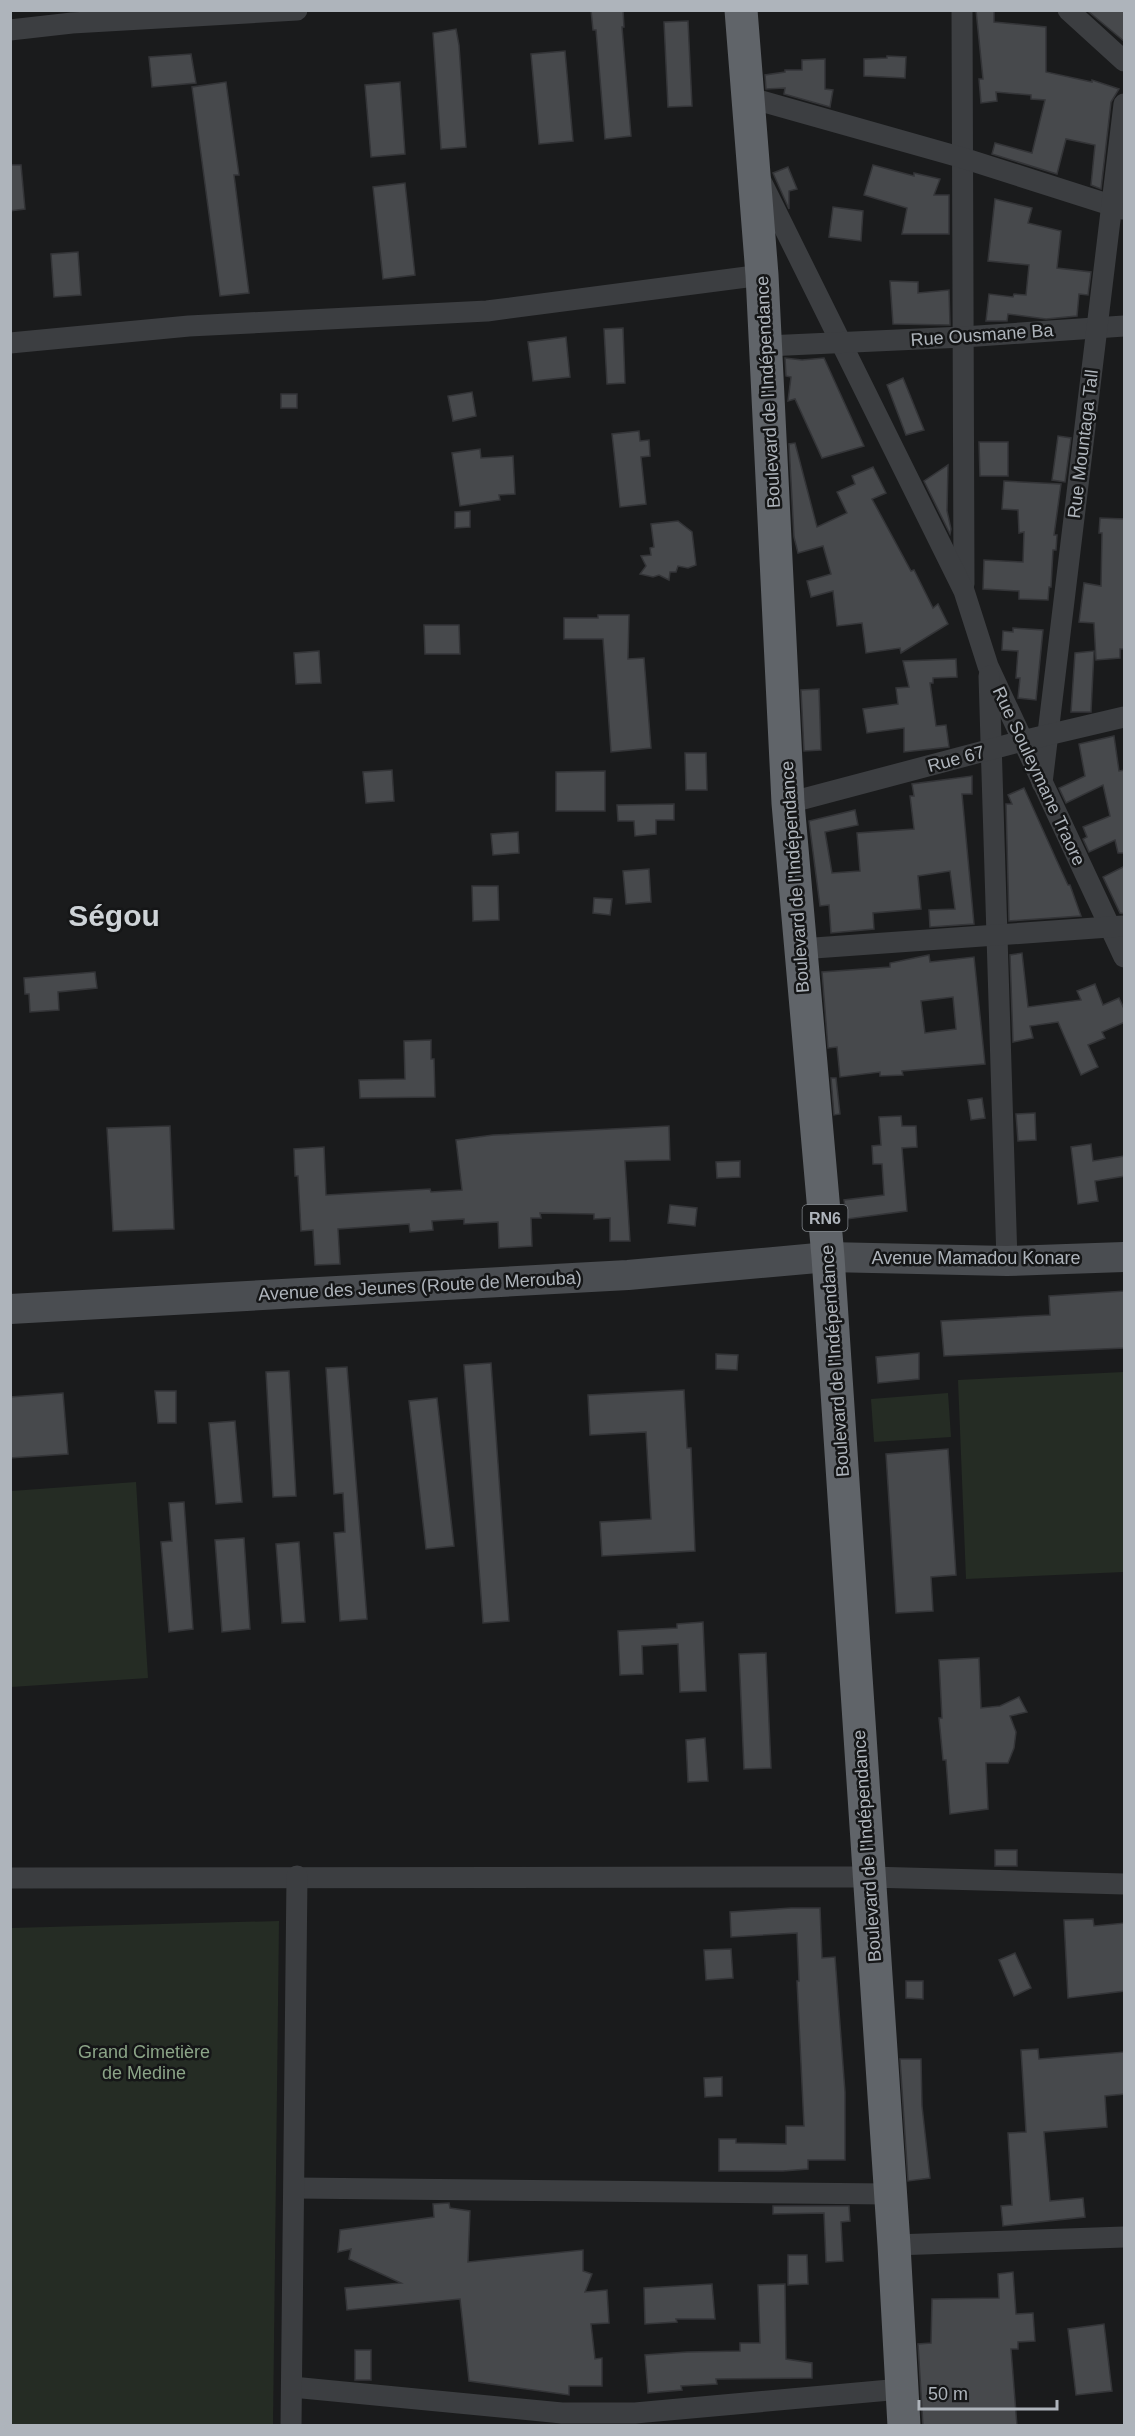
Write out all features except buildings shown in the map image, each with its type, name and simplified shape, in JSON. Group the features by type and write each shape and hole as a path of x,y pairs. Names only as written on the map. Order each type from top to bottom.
{"highway":[{"name":"Boulevard de l'Indépendance","path":"741,10 762,275 788,803 828,1257 904,2426"}],"main road":[{"name":"Avenue Mamadou Konare","path":"828,1257 1006,1261 1125,1257"},
{"name":"Avenue des Jeunes (Route de Merouba)","path":"10,1308 628,1275 828,1257"}],"street":[{"path":"10,30 61,15 297,10"},
{"path":"963,10 964,591"},
{"path":"1068,10 1125,60"},
{"path":"747,97 963,158 1118,208"},
{"name":"Rue Mountaga Tall","path":"1042,783 1097,327 1118,208 1125,104"},
{"path":"753,165 964,591"},
{"path":"10,343 189,326 487,311 762,275"},
{"name":"Rue Ousmane Ba","path":"766,346 840,344 1125,326"},
{"name":"Rue Souleymane Traore","path":"964,591 988,666 1042,783 1118,927 1125,957"},
{"path":"988,666 1006,1261"},
{"name":"Rue 67","path":"788,803 1022,741 1125,717"},
{"path":"800,949 1118,927"},
{"path":"291,2426 297,1876"},
{"path":"10,1878 869,1877 1125,1884"},
{"path":"295,2188 889,2194"},
{"path":"894,2245 1125,2237"},
{"path":"292,2387 562,2413 635,2413 901,2389"}],"green space":[{"path":"1124,1372 1124,1572 966,1579 958,1380"},
{"path":"948,1393 951,1437 874,1442 871,1399"},
{"path":"136,1482 148,1678 11,1687 11,1491"},
{"name":"Grand Cimetière de Medine","path":"279,1921 273,2425 11,2425 11,1928"}],"district":[{"name":"Ségou","path":"114,915"}]}
